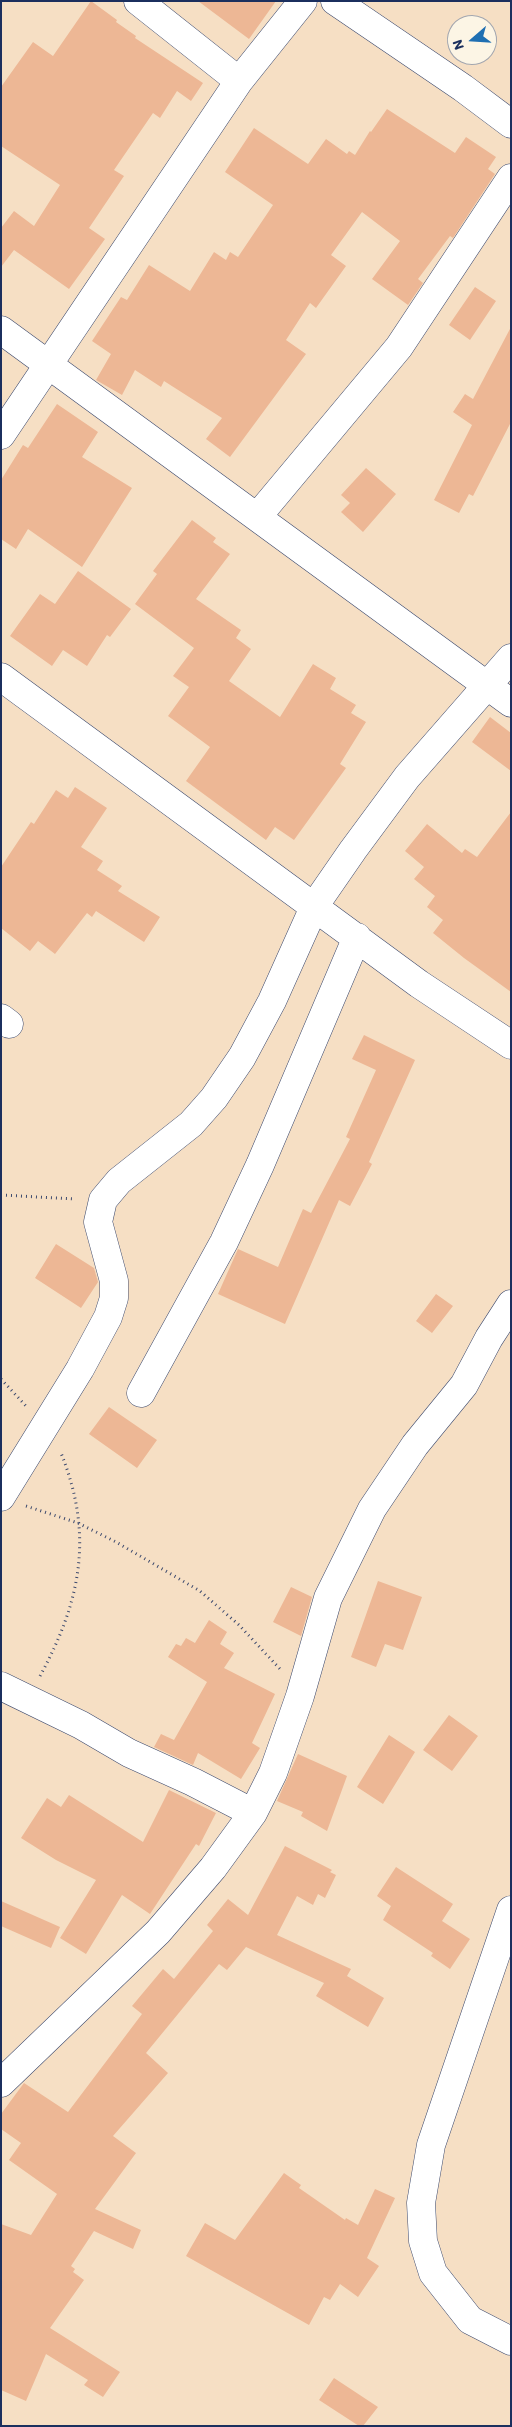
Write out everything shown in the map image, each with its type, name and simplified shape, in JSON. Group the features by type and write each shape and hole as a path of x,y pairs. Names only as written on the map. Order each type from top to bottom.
{"street":[{"path":"138,1 239,81"},
{"path":"1,435 239,81 303,1"},
{"path":"335,1 464,88 511,124"},
{"path":"257,517 399,347 511,178"},
{"path":"1,330 511,703"},
{"path":"4,1493 46,1427 108,1317 114,1298 114,1281 98,1222 103,1200 119,1181 191,1124 214,1098 242,1056 272,1001 315,905 407,777 511,658"},
{"path":"1,676 147,786 315,905 420,984 511,1045"},
{"path":"142,1393 184,1320 224,1242 260,1165 358,937"},
{"path":"1,2083 158,1932 213,1868 253,1813 273,1773 300,1696 328,1598 372,1509 415,1444 464,1385 489,1338 511,1304"},
{"path":"1,1686 81,1725 130,1753 193,1782 253,1813"},
{"path":"511,1910 431,2145 421,2203 423,2241 433,2273 470,2320 511,2341"}],"path":[{"path":"1,1195 103,1200"},
{"path":"1,1379 46,1427 60,1450 67,1467 78,1523 80,1562 77,1585 70,1612 60,1638 28,1699"},
{"path":"4,1493 21,1504 78,1523 123,1546 200,1591 239,1625 268,1654 300,1696"}],"building":[{"path":"91,1 117,20 116,22 136,36 135,38 203,83 191,101 177,91 160,118 153,113 114,170 124,176 89,228 105,239 69,289 14,250 1,267 1,228 14,211 34,226 60,185 1,146 1,87 33,42 53,56"},
{"path":"198,1 276,1 249,39"},
{"path":"387,109 455,153 466,137 496,157 488,169 495,174 453,238 450,236 418,279 423,283 408,305 372,279 400,241 362,212 331,255 346,266 316,308 310,303 286,340 306,354 230,457 206,439 222,418 164,381 161,387 135,370 122,395 96,380 111,354 92,341 121,297 127,300 149,265 190,291 214,252 226,260 230,252 238,257 273,205 225,172 254,128 308,164 326,139 347,154 349,151 355,155"},
{"path":"475,287 496,301 470,340 449,325"},
{"path":"511,327 511,422 473,496 469,494 459,513 434,500 472,425 453,412 465,394 473,399"},
{"path":"57,404 98,432 82,457 132,488 82,567 28,529 16,549 1,539 1,480 23,445 28,448"},
{"path":"366,468 396,494 363,532 341,512 350,503 341,495"},
{"path":"192,520 216,538 213,542 230,554 196,599 241,630 236,638 251,649 229,681 280,717 313,664 336,678 330,689 356,705 351,713 366,722 340,764 346,768 294,840 275,827 266,840 186,781 210,747 168,716 189,687 173,676 194,648 135,604 157,574 153,571"},
{"path":"78,571 131,609 110,637 107,635 87,666 63,650 52,666 10,636 40,594 55,604"},
{"path":"490,717 511,733 511,771 472,742"},
{"path":"75,787 107,808 81,847 103,861 97,870 122,886 118,891 160,917 144,942 96,911 92,917 87,913 55,954 38,941 30,951 1,928 1,867 31,822 34,824 56,790 68,798"},
{"path":"511,812 511,992 433,933 443,920 427,907 435,896 414,879 424,867 405,851 427,824 462,853 465,849 477,857"},
{"path":"364,1035 415,1060 369,1162 372,1164 350,1206 339,1200 285,1324 218,1294 238,1249 278,1267 303,1209 311,1213 350,1139 346,1137 376,1070 352,1059"},
{"path":"56,1244 94,1268 98,1282 81,1308 35,1278"},
{"path":"436,1294 453,1306 432,1333 416,1321"},
{"path":"109,1407 157,1440 137,1468 89,1434"},
{"path":"378,1581 422,1597 403,1650 385,1644 376,1667 351,1657"},
{"path":"291,1587 312,1597 301,1636 273,1622"},
{"path":"209,1620 227,1632 220,1644 234,1653 224,1668 275,1694 252,1743 260,1748 241,1779 198,1753 193,1765 154,1747 161,1734 174,1740 207,1682 168,1657 176,1644 181,1646 186,1638 195,1643"},
{"path":"449,1715 478,1736 452,1771 423,1750"},
{"path":"389,1735 415,1752 383,1804 357,1787"},
{"path":"298,1754 347,1776 327,1831 301,1816 303,1812 277,1801"},
{"path":"169,1790 216,1813 199,1846 196,1844 150,1914 122,1895 86,1954 60,1938 96,1880 56,1860 21,1838 47,1798 61,1807 69,1795 143,1842"},
{"path":"285,1846 332,1870 330,1872 336,1875 325,1898 318,1894 313,1905 297,1896 277,1935 351,1969 347,1976 384,1998 368,2027 316,1996 324,1983 246,1947 227,1970 219,1964 146,2053 168,2073 113,2136 136,2153 95,2209 141,2230 133,2249 94,2231 71,2266 75,2269 73,2272 84,2280 50,2328 120,2372 103,2397 84,2385 88,2380 46,2354 26,2401 1,2390 1,2224 31,2235 57,2194 9,2160 21,2143 1,2129 1,2114 24,2083 68,2112 142,2014 132,2006 163,1969 174,1979 213,1931 207,1925 228,1899 248,1915"},
{"path":"396,1867 453,1904 442,1921 470,1939 450,1969 431,1956 433,1953 383,1920 391,1906 377,1896"},
{"path":"1,1901 60,1927 51,1948 1,1926"},
{"path":"284,2173 301,2185 299,2188 345,2220 346,2218 358,2225 375,2189 395,2198 367,2258 379,2266 358,2297 340,2284 330,2300 324,2297 309,2325 186,2256 205,2223 235,2240"},
{"path":"334,2378 378,2407 363,2426 359,2426 319,2400"}]}
